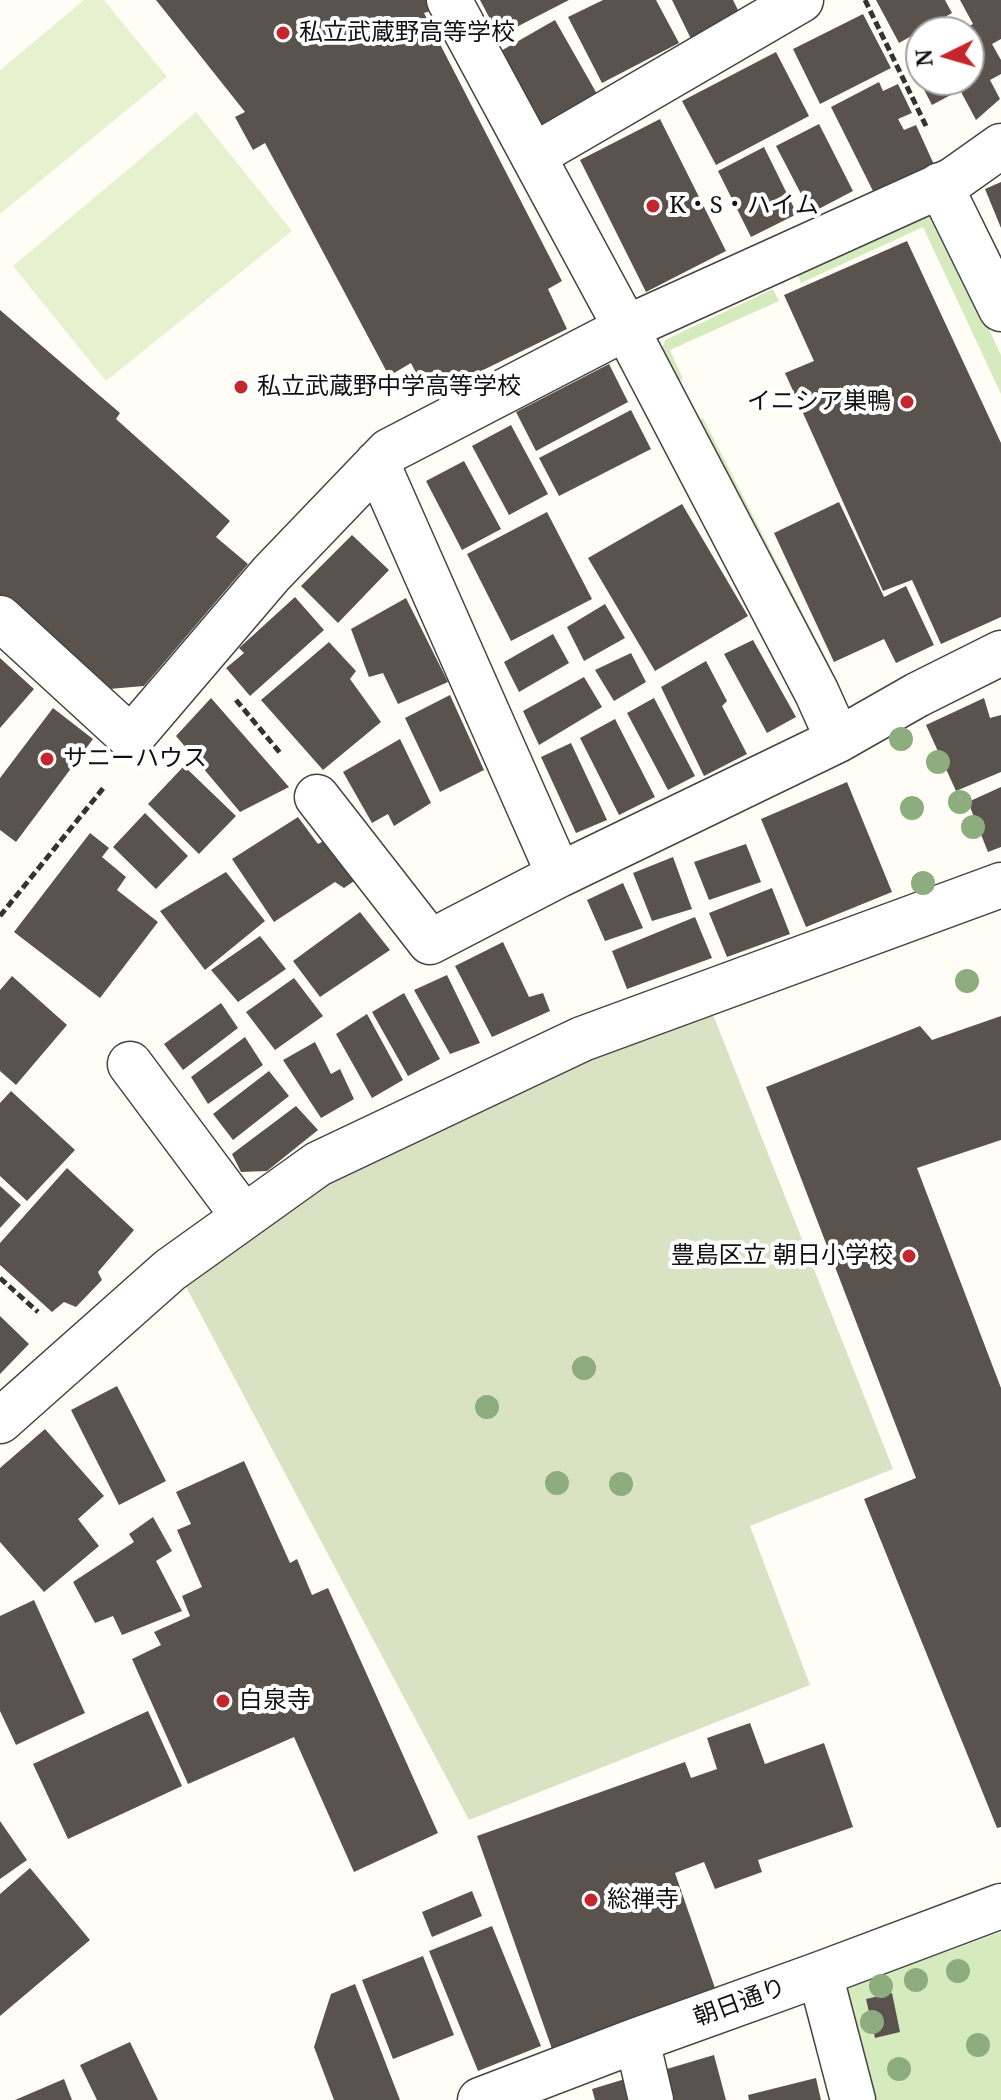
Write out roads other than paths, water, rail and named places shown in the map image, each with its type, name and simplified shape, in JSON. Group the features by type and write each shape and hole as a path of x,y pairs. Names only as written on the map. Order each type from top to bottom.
{"street":[{"path":"449,0 626,328 817,693 838,740"},
{"path":"533,156 801,0"},
{"path":"0,618 131,738 271,574 389,451 626,328 946,183 1001,146"},
{"path":"946,183 1001,309"},
{"path":"377,463 559,875"},
{"path":"317,797 430,942 559,875 838,740 917,695 999,660"},
{"path":"0,1421 170,1270 318,1164 582,1039 1001,885"},
{"path":"130,1064 244,1217"},
{"name":"朝日通り","path":"480,2100 1001,1906"},
{"path":"820,1974 853,2100"},
{"path":"637,2040 651,2100"}],"place":[{"name":"私立武蔵野高等学校","path":"283,33"},
{"name":"K・S・ハイム","path":"653,206"},
{"name":"私立武蔵野中学高等学校","path":"241,387"},
{"name":"イニシア巣鴨","path":"907,402"},
{"name":"サニーハウス","path":"47,759"},
{"name":"豊島区立 朝日小学校","path":"909,1256"},
{"name":"白泉寺","path":"223,1701"},
{"name":"総禅寺","path":"591,1900"}]}
